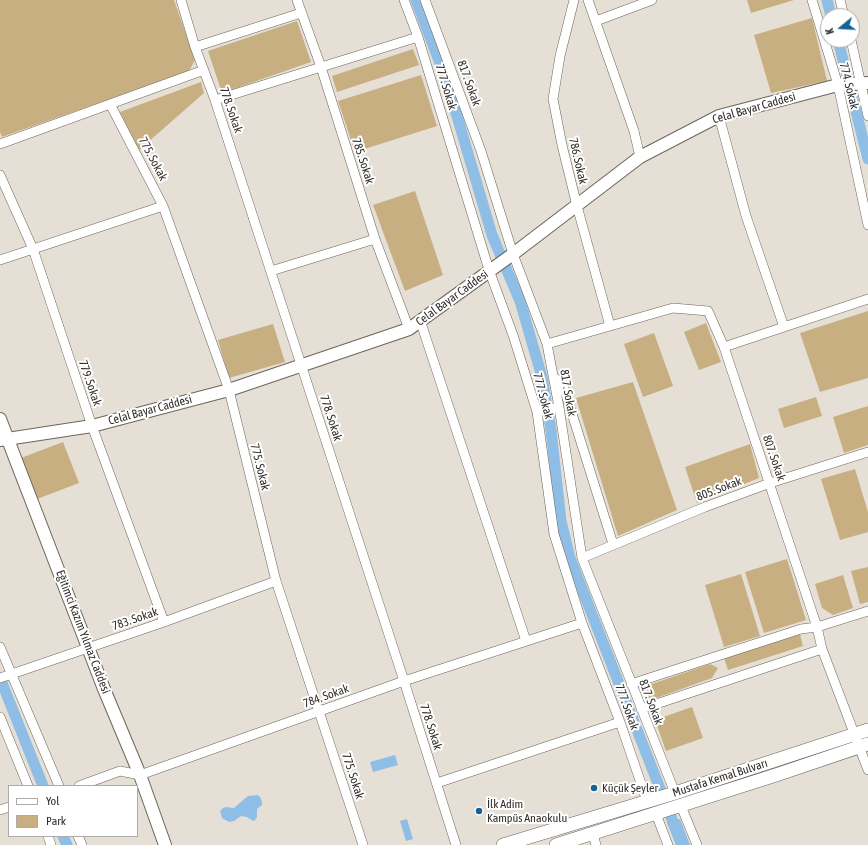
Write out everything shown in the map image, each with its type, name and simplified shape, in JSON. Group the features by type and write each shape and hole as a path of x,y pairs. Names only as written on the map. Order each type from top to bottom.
{"main road":[{"name":"Mustafa Kemal Bulvarı","path":"503,845 674,793 868,730"},
{"name":"Mustafa Kemal Bulvarı","path":"556,845 594,839 656,814 864,745"}],"street":[{"name":"778. Sokak","path":"181,0 195,47 215,100 271,271 456,845"},
{"name":"785. Sokak","path":"297,0 321,67 376,239 409,329"},
{"name":"777. Sokak","path":"404,0 418,37 489,270 537,412 554,534 582,623 620,722 647,801"},
{"name":"817. Sokak","path":"425,0 481,151 513,254 547,344 559,407 582,558 674,793"},
{"name":"786. Sokak","path":"574,0 560,56 553,99 562,145 577,206 610,326"},
{"path":"588,0 634,131 640,157"},
{"path":"596,21 652,0"},
{"name":"774. Sokak","path":"812,0 838,85 868,226"},
{"path":"195,47 301,13"},
{"path":"215,100 418,37"},
{"path":"854,48 865,84 868,116"},
{"path":"0,144 204,70"},
{"name":"Celal Bayar Caddesi","path":"4,439 92,426 229,390 409,329 513,254 640,157 719,116 838,85 865,84"},
{"name":"775. Sokak","path":"110,104 163,206 229,390 276,581 363,845"},
{"path":"719,116 746,216 784,327"},
{"name":"779. Sokak","path":"0,175 33,249 92,426 164,622"},
{"path":"0,260 163,206"},
{"path":"271,271 376,239"},
{"path":"724,347 868,299"},
{"name":"807. Sokak","path":"547,344 673,308 708,310 724,347 770,483 817,626 822,649 855,734 864,745 868,770"},
{"path":"420,320 526,641"},
{"path":"554,377 563,385 613,544"},
{"path":"537,412 559,407"},
{"name":"Eğitimci Kazım Yılmaz Caddesi","path":"0,419 4,439 140,775 165,845"},
{"name":"805. Sokak","path":"582,558 613,544 770,483 868,452"},
{"name":"783. Sokak","path":"0,678 164,622 276,581"},
{"path":"631,684 801,629 817,626 868,611"},
{"name":"784. Sokak","path":"140,775 404,681 582,623"},
{"path":"0,647 59,785"},
{"path":"641,709 822,649"},
{"path":"0,717 28,785"},
{"path":"436,783 620,722"},
{"path":"82,785 120,771 140,775"},
{"path":"681,806 697,845"},
{"path":"656,814 668,845"}],"green space":[{"path":"0,0 174,0 195,60 189,71 2,137 0,132"},
{"path":"747,0 794,0 751,13"},
{"path":"812,18 827,81 771,93 754,35"},
{"path":"297,21 311,62 222,93 208,51"},
{"path":"413,49 419,65 337,92 332,76"},
{"path":"421,75 437,126 355,152 338,101"},
{"path":"201,82 204,93 139,150 120,112"},
{"path":"415,191 443,275 405,291 373,205"},
{"path":"868,311 868,378 820,392 800,333"},
{"path":"706,323 721,362 699,370 684,332"},
{"path":"273,324 285,362 229,378 218,340"},
{"path":"654,333 673,386 643,397 624,344"},
{"path":"633,382 677,510 618,536 576,398"},
{"path":"816,397 822,416 784,428 778,409"},
{"path":"868,406 868,445 844,453 833,417"},
{"path":"63,442 79,483 37,499 21,458"},
{"path":"750,444 759,478 697,503 685,467"},
{"path":"855,469 868,512 868,532 840,540 821,479"},
{"path":"787,559 806,620 764,633 745,572"},
{"path":"868,567 868,602 860,604 851,571"},
{"path":"741,574 760,636 724,647 705,585"},
{"path":"843,575 853,608 833,615 822,608 815,584"},
{"path":"800,634 803,646 728,670 724,658"},
{"path":"710,664 718,668 712,678 648,701 643,687"},
{"path":"692,707 703,738 666,751 655,720"}],"water":[{"path":"395,755 398,765 373,772 370,762"},
{"path":"257,795 260,797 262,805 257,809 257,817 255,820 253,821 247,817 241,816 234,821 229,822 222,818 220,811 223,808 234,808 248,796"},
{"path":"407,819 413,839 406,841 400,821"},
{"path":"680,819 690,845 676,845 667,823"}],"waterway":[{"path":"416,0 446,79 492,235 520,301 542,377 551,430 561,521 570,558 682,845"},
{"path":"827,0 829,8"},
{"path":"840,48 868,159"},
{"path":"0,678 43,785"},
{"path":"63,837 67,845"}],"place":[{"name":"Küçük Şeyler","path":"594,788"},
{"name":"İlk Adim Kampüs Anaokulu","path":"479,811"}]}
